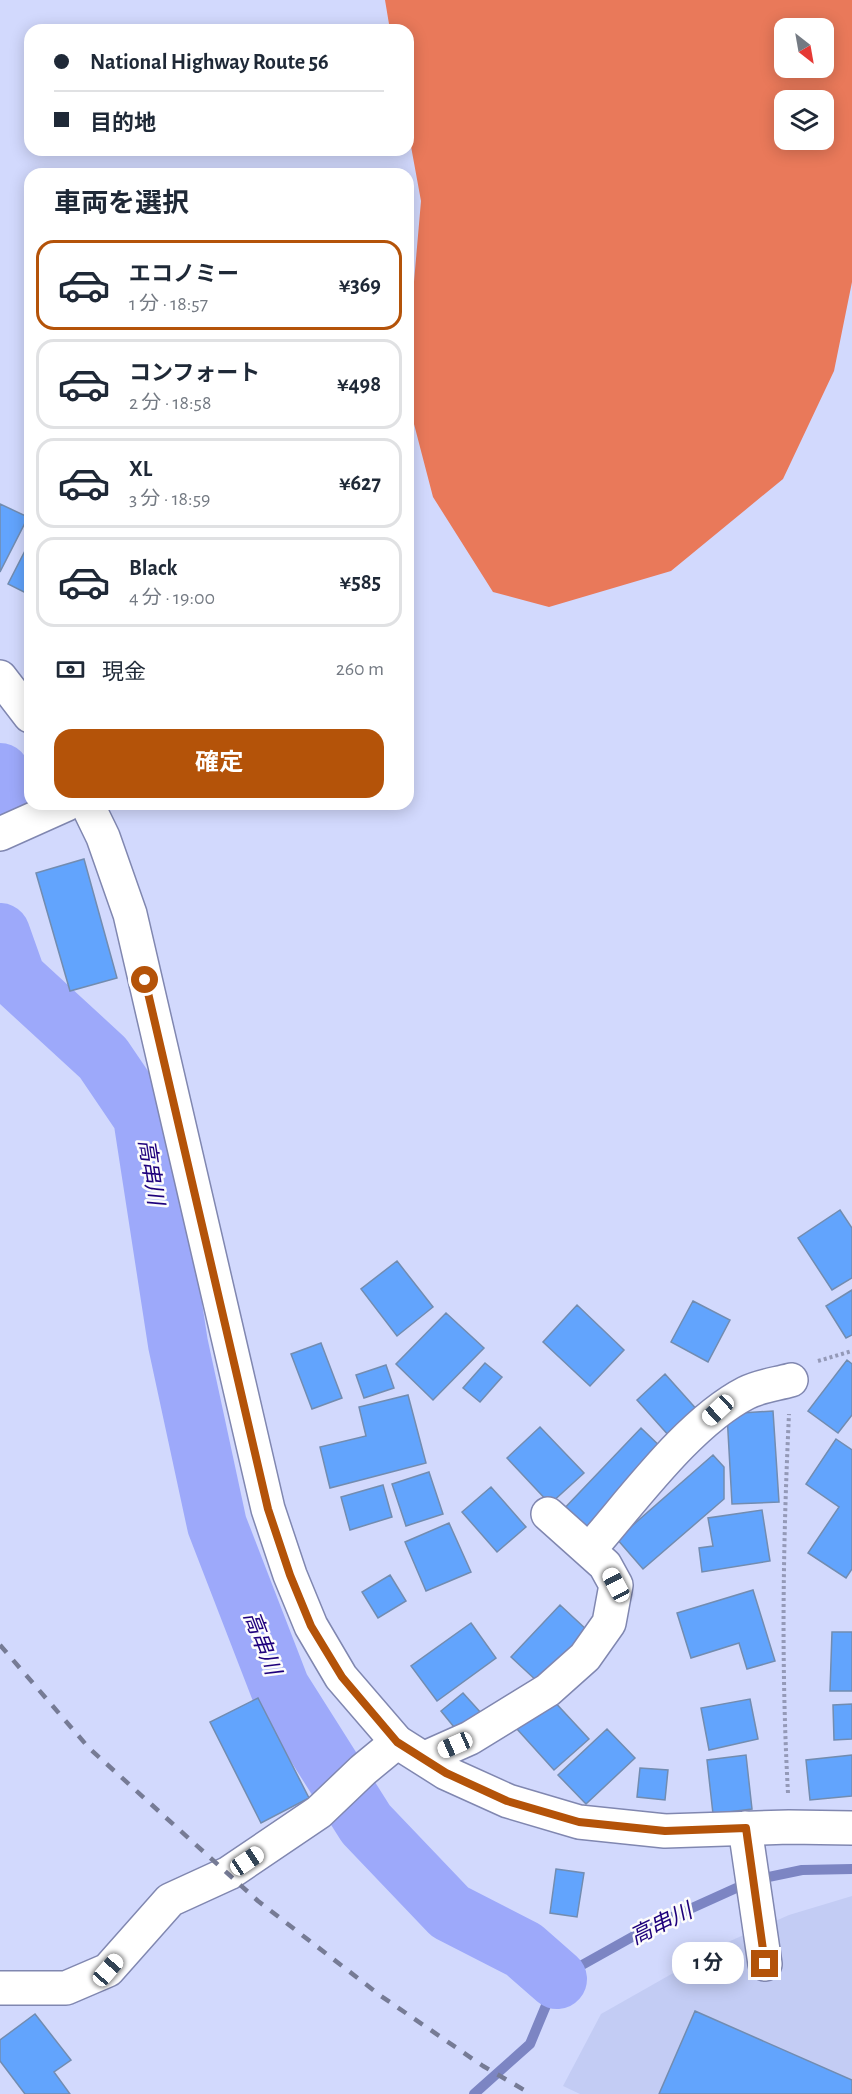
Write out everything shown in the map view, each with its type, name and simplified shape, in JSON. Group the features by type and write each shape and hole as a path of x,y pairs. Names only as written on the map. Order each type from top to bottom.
{"main road":[{"path":"0,677 24,708"},
{"path":"0,834 53,810"},
{"path":"90,810 103,837 130,914 268,1509 290,1575 311,1626 342,1677 397,1742 446,1773 507,1801 579,1822 665,1831 789,1827 852,1828"},
{"path":"589,1550 682,1443 718,1410 748,1391 791,1380"},
{"path":"425,1758 470,1738 549,1690 585,1657 609,1623 616,1585 605,1565 548,1514"},
{"path":"0,1988 66,1988 108,1970 170,1900 229,1873 319,1812 363,1770 397,1742"},
{"path":"746,1828 765,1964"}],"path":[{"path":"789,1827 783,1678 784,1509 791,1380 819,1361 852,1351"}],"shaded area":[{"path":"385,0 852,0 852,282 834,371 783,479 671,571 549,607 493,592 433,497 414,424 414,282 421,201 413,156 414,24 389,24"},
{"path":"852,1896 852,2094 580,2094 563,2086 601,2014 728,1942 789,1915"}],"building":[{"path":"0,504 24,515 24,525 0,572"},
{"path":"24,553 24,592 8,584"},
{"path":"84,859 117,978 70,991 36,873"},
{"path":"840,1210 852,1228 852,1278 832,1290 798,1238"},
{"path":"397,1261 433,1307 397,1336 361,1289"},
{"path":"852,1290 852,1335 846,1338 826,1306"},
{"path":"693,1301 730,1320 708,1362 671,1342"},
{"path":"577,1305 624,1350 590,1386 543,1342"},
{"path":"446,1313 484,1348 433,1400 396,1364"},
{"path":"321,1343 342,1398 312,1409 291,1354"},
{"path":"847,1360 852,1364 852,1415 838,1433 808,1411"},
{"path":"485,1363 502,1377 480,1402 463,1388"},
{"path":"386,1365 394,1388 364,1398 356,1375"},
{"path":"665,1374 699,1412 670,1437 637,1400"},
{"path":"408,1395 426,1463 330,1488 320,1447 366,1436 359,1407"},
{"path":"773,1411 779,1502 732,1504 727,1414"},
{"path":"540,1427 584,1473 550,1504 507,1458"},
{"path":"641,1428 665,1451 585,1536 560,1513"},
{"path":"836,1439 852,1450 852,1569 846,1578 808,1553 839,1507 806,1484"},
{"path":"713,1455 724,1467 724,1499 643,1569 617,1539"},
{"path":"429,1472 443,1514 406,1526 392,1484"},
{"path":"383,1485 392,1517 350,1530 341,1497"},
{"path":"491,1487 526,1527 497,1552 462,1512"},
{"path":"762,1510 770,1561 702,1572 699,1548 713,1546 708,1518"},
{"path":"449,1523 471,1572 426,1591 405,1542"},
{"path":"390,1575 406,1601 378,1618 362,1592"},
{"path":"753,1590 775,1661 747,1669 739,1643 691,1658 677,1613"},
{"path":"560,1605 588,1631 539,1683 511,1657"},
{"path":"471,1623 496,1658 437,1701 411,1666"},
{"path":"832,1632 852,1632 852,1691 830,1691"},
{"path":"463,1693 481,1713 458,1732 441,1711"},
{"path":"258,1698 309,1798 261,1823 210,1722"},
{"path":"551,1698 589,1739 554,1770 517,1729"},
{"path":"750,1699 758,1739 709,1750 701,1708"},
{"path":"852,1704 852,1739 834,1740 833,1705"},
{"path":"607,1729 635,1758 586,1804 558,1775"},
{"path":"746,1755 752,1809 713,1814 707,1760"},
{"path":"852,1755 852,1796 810,1800 806,1760"},
{"path":"640,1768 668,1770 665,1800 637,1797"},
{"path":"556,1869 584,1873 577,1917 550,1913"},
{"path":"695,2011 852,2080 852,2094 659,2094"},
{"path":"35,2014 71,2060 54,2072 70,2094 25,2094 0,2061 0,2040"}],"waterway":[{"name":"高串川","path":"0,773 0,792"},
{"name":"高串川","path":"0,933 16,978 103,1058 143,1117 178,1344 217,1525 280,1688 366,1824 450,1912 524,1950 557,1979"},
{"name":"高串川","path":"474,2094 530,2044 557,1979 650,1927 754,1880 802,1870 852,1869"}],"railway":[{"path":"0,1645 89,1748 258,1901 381,1996 483,2066 531,2094"}],"route":[{"path":"145,980 268,1509 290,1575 311,1626 342,1677 397,1742 446,1773 507,1801 579,1822 665,1831 746,1828 765,1964"}]}
